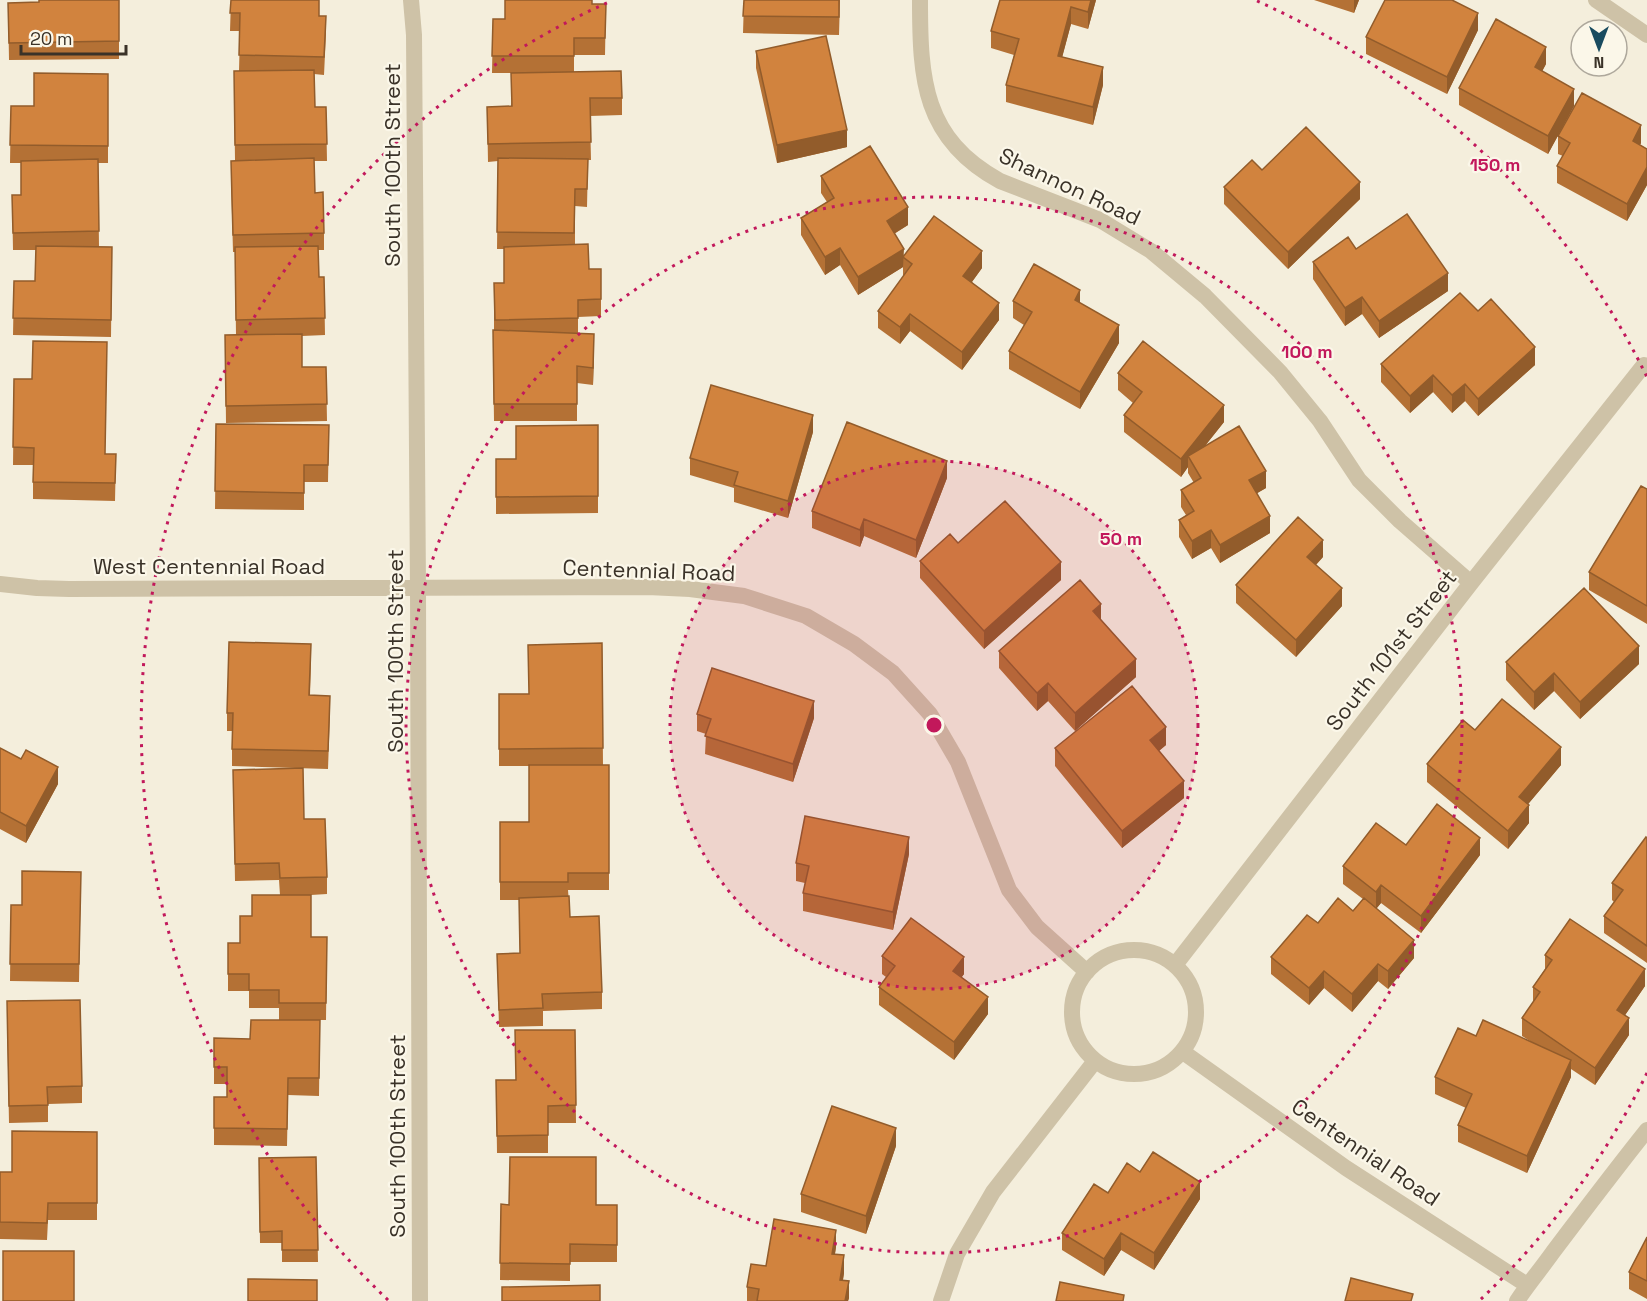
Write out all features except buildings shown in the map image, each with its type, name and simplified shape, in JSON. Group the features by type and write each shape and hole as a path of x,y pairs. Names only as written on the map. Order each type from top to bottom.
{"street":[{"name":"South 100th Street","path":"411,0 414,35 418,589 420,1301"},
{"name":"Shannon Road","path":"920,0 921,55 928,95 943,130 956,147 985,173 1000,181 1100,220 1151,251 1205,296 1280,372 1320,422 1359,480 1400,521 1471,583"},
{"path":"1596,0 1647,35"},
{"name":"South 101st Street","path":"1175,965 1646,361"},
{"name":"West Centennial Road","path":"0,584 69,589 418,589"},
{"name":"Centennial Road","path":"418,589 690,589 744,596 806,616 854,644 893,673 930,714 958,762 1009,890 1037,927 1087,972"},
{"path":"1139,950 1159,955 1175,965 1188,980 1195,998 1197,1017 1192,1036 1183,1052 1168,1065 1150,1073 1131,1075 1112,1071 1095,1061 1082,1046 1074,1028 1072,1008 1076,989 1087,972 1102,959 1120,952 1139,950"},
{"name":"Centennial Road","path":"1183,1052 1346,1168 1527,1285"},
{"path":"941,1301 957,1254 993,1192 1095,1061"},
{"path":"1517,1301 1596,1194 1647,1130"}]}
